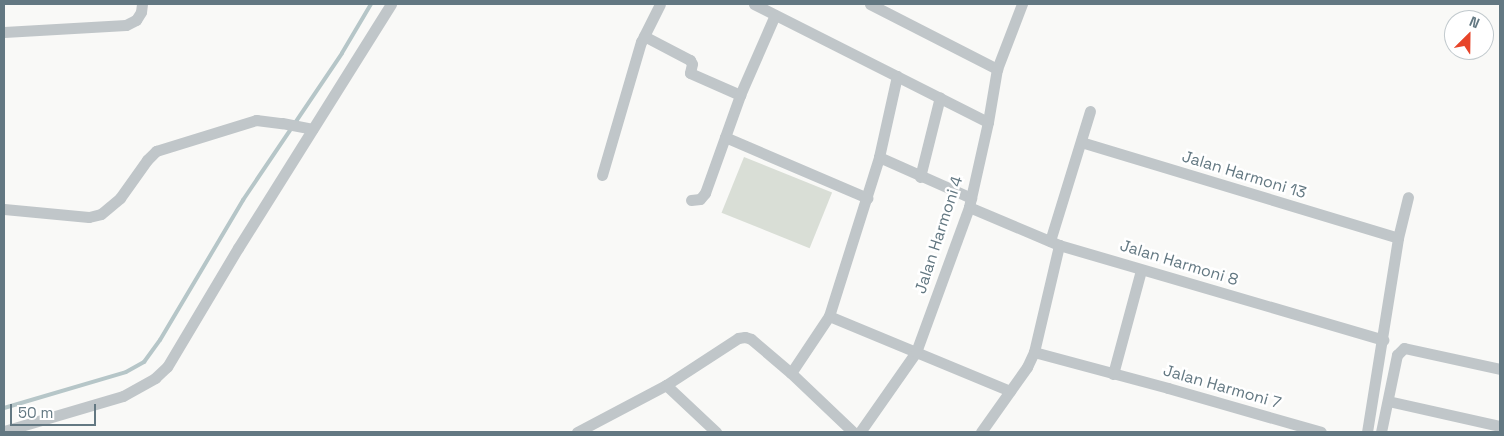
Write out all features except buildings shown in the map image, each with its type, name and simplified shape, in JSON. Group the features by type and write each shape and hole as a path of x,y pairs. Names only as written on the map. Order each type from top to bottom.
{"street":[{"path":"4,32 126,25 136,20 141,12 142,4"},
{"path":"4,431 123,396 155,378 167,367 312,129 391,4"},
{"path":"602,174 644,36 660,4"},
{"path":"754,4 988,122"},
{"path":"870,4 997,69"},
{"name":"Jalan Harmoni 4","path":"860,432 916,352 970,202 988,122 997,69 1019,5"},
{"path":"691,200 700,199 706,193 740,94 774,15"},
{"path":"644,36 690,60 692,64 690,73 740,94"},
{"path":"791,373 829,316 879,157 897,76"},
{"path":"920,176 940,97"},
{"path":"981,432 1027,367 1034,352 1055,243 1090,111"},
{"path":"4,209 89,217 101,214 120,198 147,160 156,152 256,120 282,122 312,129"},
{"path":"725,137 867,198"},
{"name":"Jalan Harmoni 13","path":"1081,142 1398,238"},
{"name":"Jalan Harmoni 8","path":"879,157 1055,243 1383,340"},
{"path":"1367,432 1398,238 1408,197"},
{"path":"1113,374 1142,270"},
{"path":"829,316 1010,391"},
{"path":"577,432 666,385 738,338 745,337 751,339 791,373 852,432"},
{"path":"1381,432 1397,355 1404,348 1500,369"},
{"name":"Jalan Harmoni 7","path":"1034,352 1320,432"},
{"path":"666,385 716,432"},
{"path":"1388,402 1500,426"}],"shaded area":[{"path":"744,157 832,193 810,248 722,213"}],"waterway":[{"path":"4,408 126,372 144,362 160,340 243,200 342,53 371,4"}]}
